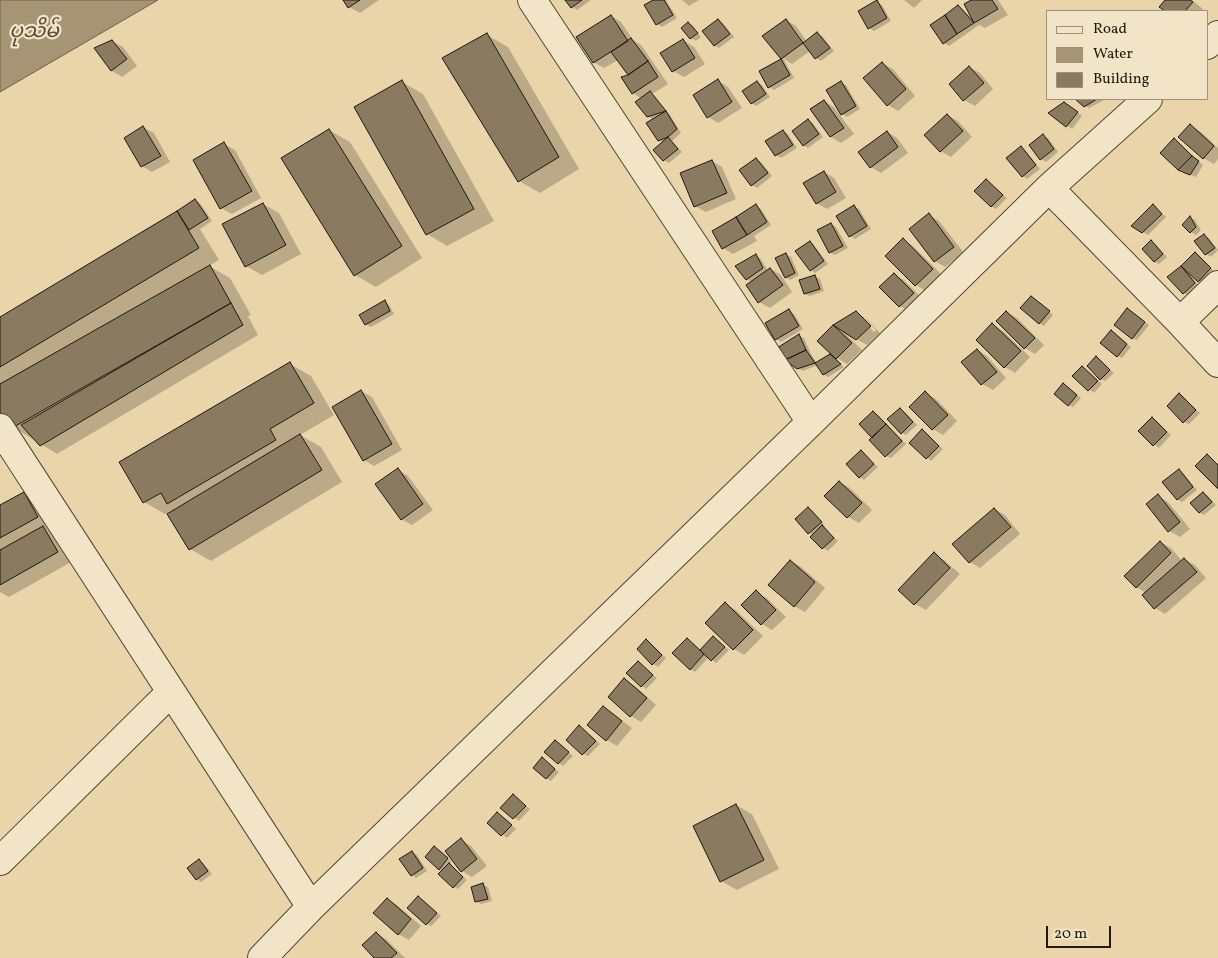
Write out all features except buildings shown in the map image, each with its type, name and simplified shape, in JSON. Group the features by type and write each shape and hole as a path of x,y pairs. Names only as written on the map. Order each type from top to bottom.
{"street":[{"path":"532,0 811,422"},
{"path":"1208,44 1218,35"},
{"path":"262,958 311,907 811,422 1049,188 1147,100"},
{"path":"1049,188 1218,363"},
{"path":"1180,322 1218,285"},
{"path":"0,428 311,907"},
{"path":"0,861 170,692"}],"water":[{"name":"ပုသိမ်","path":"0,0 158,0 0,92"}]}
